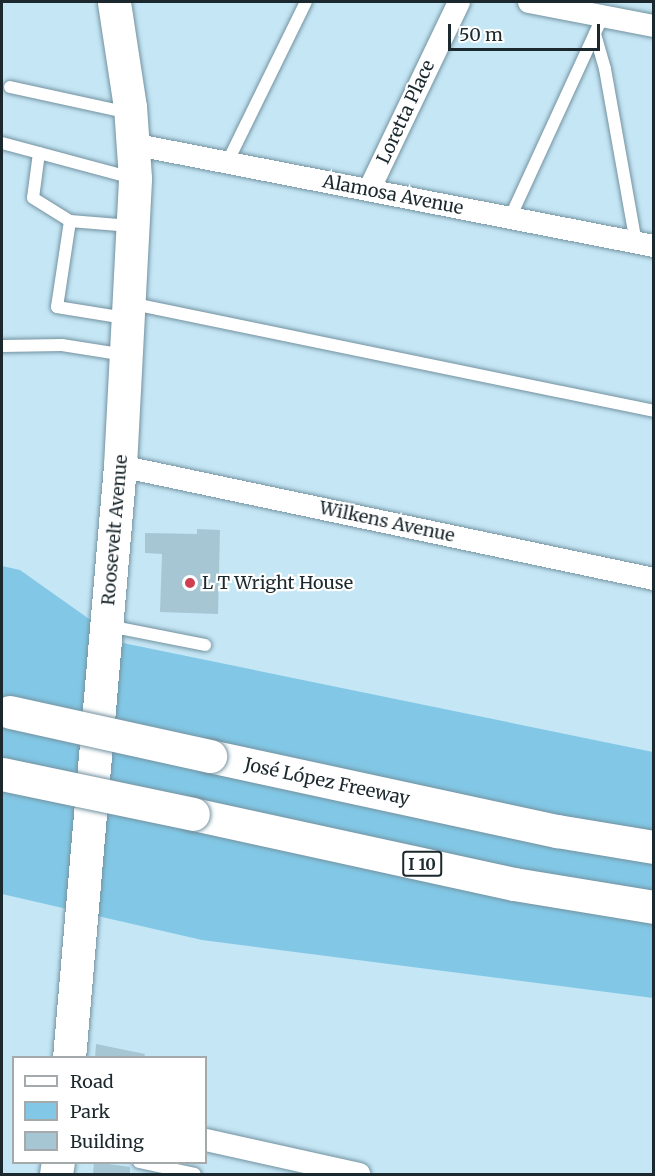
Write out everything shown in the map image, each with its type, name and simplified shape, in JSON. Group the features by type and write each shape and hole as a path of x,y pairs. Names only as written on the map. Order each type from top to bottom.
{"main road":[{"name":"Roosevelt Avenue","path":"69,1056 120,466 135,178 131,128 114,2"},
{"name":"José López Freeway","path":"6,711 557,831 654,847"},
{"name":"I 10","path":"2,774 514,884 654,907"}],"street":[{"name":"Loretta Place","path":"369,190 459,2"},
{"path":"529,2 599,25 654,26"},
{"name":"Alamosa Avenue","path":"131,128 227,163 645,245"},
{"name":"Wilkens Avenue","path":"120,466 654,579"},
{"path":"207,1140 359,1174"}],"lane":[{"path":"227,163 306,2"},
{"path":"510,218 599,25"},
{"path":"599,25 605,69 645,245"},
{"path":"10,87 131,128"},
{"path":"2,143 135,178"},
{"path":"39,153 33,198 70,221 132,226"},
{"path":"70,221 57,308 128,311 654,411"},
{"path":"2,346 63,345 126,355"},
{"path":"107,626 205,645"},
{"path":"148,1164 195,1174"}],"green space":[{"path":"2,566 20,570 123,643 653,752 653,998 202,940 2,894"}],"building":[{"name":"L T Wright House","path":"197,529 220,530 218,614 160,612 162,554 145,553 145,533 197,534"},
{"path":"96,1044 145,1054 144,1056 95,1056"},
{"path":"94,1164 130,1167 130,1174 93,1174"}],"place":[{"name":"L T Wright House","path":"190,583"}]}
